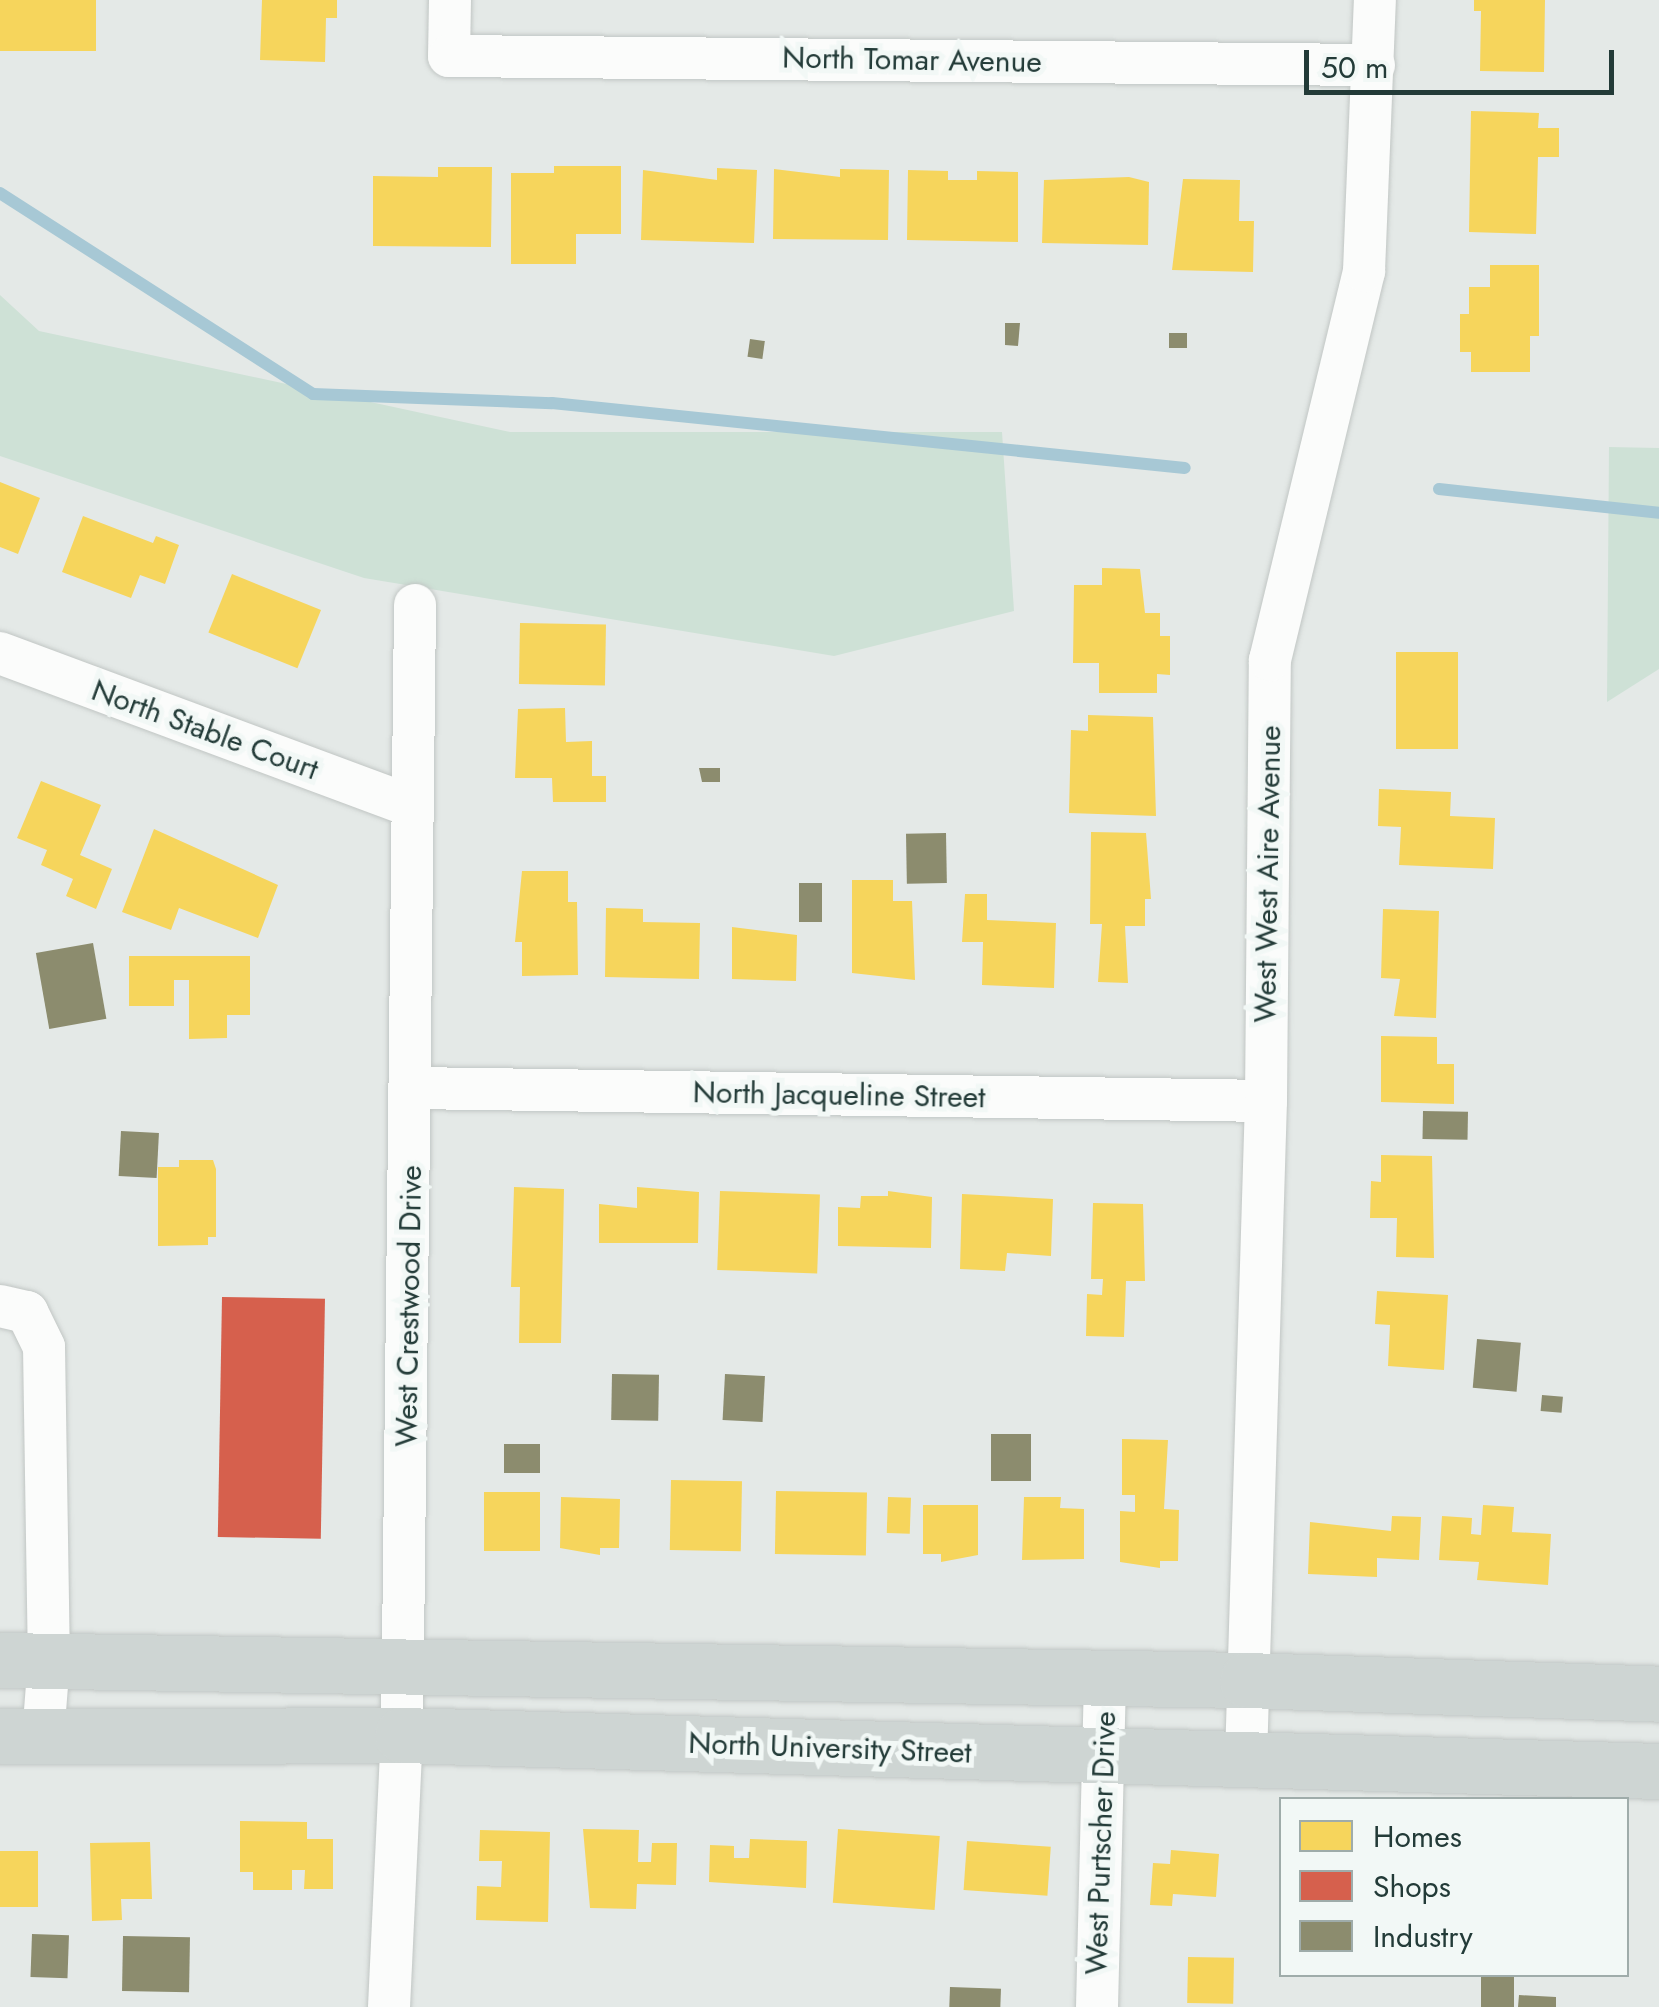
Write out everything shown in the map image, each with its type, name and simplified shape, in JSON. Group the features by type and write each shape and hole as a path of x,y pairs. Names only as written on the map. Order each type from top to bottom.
{"main road":[{"path":"24,1660 1247,1680 1659,1694"},
{"name":"North University Street","path":"22,1736 402,1734 1659,1771"}],"street":[{"name":"North Tomar Avenue","path":"450,0 449,56 1374,65"},
{"name":"West West Aire Avenue","path":"1246,1759 1266,1101 1270,660 1354,330 1364,271 1375,0"},
{"name":"West Crestwood Drive","path":"390,2007 402,1734 413,1088 410,806 415,604"},
{"name":"North Stable Court","path":"0,653 410,806"},
{"name":"North Jacqueline Street","path":"413,1088 1266,1101"},
{"path":"0,1306 27,1312 44,1347 22,1736"},
{"name":"West Purtscher Drive","path":"1097,2007 1105,1678"}],"green space":[{"path":"0,295 39,331 510,432 1002,432 1014,611 834,656 364,578 0,456"},
{"path":"1609,447 1659,448 1659,669 1607,702"}],"building: Homes":[{"path":"0,0 96,0 96,51 0,51"},
{"path":"262,0 337,0 337,18 326,18 325,62 260,60"},
{"path":"1474,0 1545,0 1544,72 1480,71 1481,11 1474,11"},
{"path":"1471,111 1539,113 1538,128 1559,128 1559,157 1538,157 1536,234 1469,232"},
{"path":"554,166 621,166 621,234 576,234 576,264 511,264 511,173 554,173"},
{"path":"438,167 492,167 491,247 373,246 373,176 438,177"},
{"path":"717,168 757,170 754,243 641,240 643,170 717,180"},
{"path":"774,169 840,177 840,169 889,170 888,240 773,239"},
{"path":"908,170 948,171 948,180 977,180 977,171 1018,172 1018,242 907,240"},
{"path":"1129,177 1149,182 1148,245 1042,243 1044,180"},
{"path":"1183,179 1240,180 1239,221 1254,221 1253,272 1172,270"},
{"path":"1490,265 1539,265 1539,336 1530,336 1530,372 1471,372 1471,352 1460,352 1460,314 1469,314 1469,287 1490,287"},
{"path":"0,482 40,498 18,554 0,547"},
{"path":"83,516 153,543 156,536 179,545 165,584 140,575 131,598 62,572"},
{"path":"1102,568 1140,569 1145,613 1160,613 1160,636 1170,636 1170,675 1157,674 1157,693 1099,693 1099,663 1073,663 1074,585 1102,585"},
{"path":"232,574 321,610 297,668 208,632"},
{"path":"520,623 606,625 605,685 519,684"},
{"path":"1396,652 1458,652 1458,749 1396,749"},
{"path":"565,708 566,742 592,741 592,776 606,776 606,802 553,802 552,778 515,778 518,709"},
{"path":"1088,715 1153,717 1156,816 1069,813 1071,730 1088,731"},
{"path":"41,781 101,805 80,855 112,869 96,909 66,896 73,879 41,865 47,850 17,838"},
{"path":"1379,789 1451,792 1450,816 1495,818 1493,869 1399,865 1401,827 1378,826"},
{"path":"154,829 278,885 258,938 179,908 171,930 122,912"},
{"path":"1091,832 1146,833 1151,899 1145,899 1145,926 1125,926 1128,983 1098,982 1102,924 1090,924"},
{"path":"522,871 568,871 568,902 577,902 578,975 522,976 522,942 515,942"},
{"path":"852,880 893,880 893,901 912,901 915,980 852,973"},
{"path":"965,894 987,894 987,920 1056,923 1054,988 982,985 983,942 962,942"},
{"path":"606,908 643,909 643,922 700,923 699,979 605,977"},
{"path":"1383,909 1439,911 1436,1018 1394,1016 1400,979 1381,978"},
{"path":"732,927 797,935 796,981 732,979"},
{"path":"129,956 250,956 250,1015 227,1015 227,1038 189,1039 189,980 174,980 174,1006 129,1006"},
{"path":"1381,1036 1437,1037 1437,1064 1454,1064 1454,1104 1381,1102"},
{"path":"1381,1155 1432,1156 1434,1258 1396,1257 1397,1218 1370,1218 1371,1181 1381,1182"},
{"path":"179,1160 213,1160 216,1237 208,1237 208,1245 158,1246 158,1167 179,1167"},
{"path":"514,1187 564,1189 561,1343 519,1343 520,1287 511,1287"},
{"path":"637,1187 699,1192 698,1243 599,1243 599,1204 637,1208"},
{"path":"720,1191 820,1194 817,1273 717,1270"},
{"path":"888,1191 932,1197 931,1248 838,1246 838,1207 860,1208 861,1196 888,1196"},
{"path":"962,1194 1053,1199 1051,1256 1007,1253 1005,1271 960,1269"},
{"path":"1093,1203 1143,1204 1145,1281 1126,1281 1124,1337 1086,1336 1087,1294 1102,1295 1103,1279 1091,1279"},
{"path":"1377,1291 1448,1295 1444,1370 1388,1366 1390,1325 1375,1324"},
{"path":"1122,1439 1168,1440 1164,1509 1179,1510 1178,1561 1160,1561 1160,1568 1120,1562 1120,1511 1135,1512 1135,1495 1122,1495"},
{"path":"671,1480 742,1481 741,1551 670,1550"},
{"path":"776,1491 867,1493 866,1556 775,1554"},
{"path":"484,1492 540,1492 540,1551 484,1551"},
{"path":"561,1497 620,1499 619,1548 600,1548 600,1555 560,1548"},
{"path":"888,1497 911,1498 910,1534 887,1533"},
{"path":"1024,1497 1061,1497 1060,1508 1084,1509 1084,1559 1022,1560"},
{"path":"923,1505 978,1505 978,1555 941,1562 941,1554 923,1554"},
{"path":"1483,1505 1514,1507 1512,1532 1551,1534 1548,1585 1477,1580 1479,1562 1439,1560 1442,1516 1472,1518 1471,1534 1481,1535"},
{"path":"1392,1516 1421,1517 1419,1560 1377,1558 1377,1577 1308,1574 1310,1522 1391,1531"},
{"path":"240,1821 307,1822 307,1839 333,1839 333,1889 304,1889 305,1870 292,1870 292,1890 253,1890 253,1872 240,1872"},
{"path":"583,1829 639,1830 638,1862 651,1862 652,1843 677,1843 676,1885 637,1884 636,1909 590,1908"},
{"path":"838,1829 940,1836 935,1910 833,1903"},
{"path":"480,1830 550,1832 548,1922 476,1920 477,1886 501,1887 502,1861 479,1861"},
{"path":"750,1839 807,1841 806,1888 709,1882 710,1845 734,1846 734,1858 749,1858"},
{"path":"967,1841 1051,1847 1047,1896 964,1890"},
{"path":"150,1842 152,1899 121,1899 122,1920 92,1921 90,1843"},
{"path":"1171,1850 1219,1854 1216,1897 1173,1894 1172,1906 1150,1905 1153,1863 1170,1864"},
{"path":"0,1851 38,1851 38,1907 0,1907"},
{"path":"1188,1957 1234,1958 1233,2004 1187,2003"}],"building: Shops":[{"path":"222,1297 325,1299 321,1539 218,1537"}],"building: Industry":[{"path":"1005,323 1020,323 1018,346 1005,345"},
{"path":"1169,333 1187,333 1187,348 1169,348"},
{"path":"750,339 765,341 762,359 747,357"},
{"path":"699,768 720,768 720,782 702,782"},
{"path":"946,833 947,883 907,884 906,834"},
{"path":"799,883 822,883 822,922 799,922"},
{"path":"93,943 106,1019 49,1029 36,953"},
{"path":"1423,1111 1468,1112 1468,1140 1423,1139"},
{"path":"121,1131 159,1133 157,1178 119,1176"},
{"path":"1477,1339 1521,1343 1517,1392 1473,1388"},
{"path":"612,1374 659,1375 658,1421 611,1420"},
{"path":"725,1374 765,1376 763,1422 723,1420"},
{"path":"1542,1395 1563,1397 1562,1413 1541,1411"},
{"path":"991,1434 1031,1434 1031,1481 991,1481"},
{"path":"504,1444 540,1444 540,1473 504,1473"},
{"path":"32,1934 69,1935 67,1978 30,1977"},
{"path":"123,1936 190,1937 189,1992 122,1991"},
{"path":"1481,1977 1514,1977 1514,2007 1481,2007"},
{"path":"950,1987 1001,1989 1000,2007 949,2007"},
{"path":"1519,1995 1556,1997 1556,2007 1518,2007"}],"waterway":[{"path":"0,193 313,394 552,403 1185,468"},
{"path":"1439,489 1659,513"}]}
